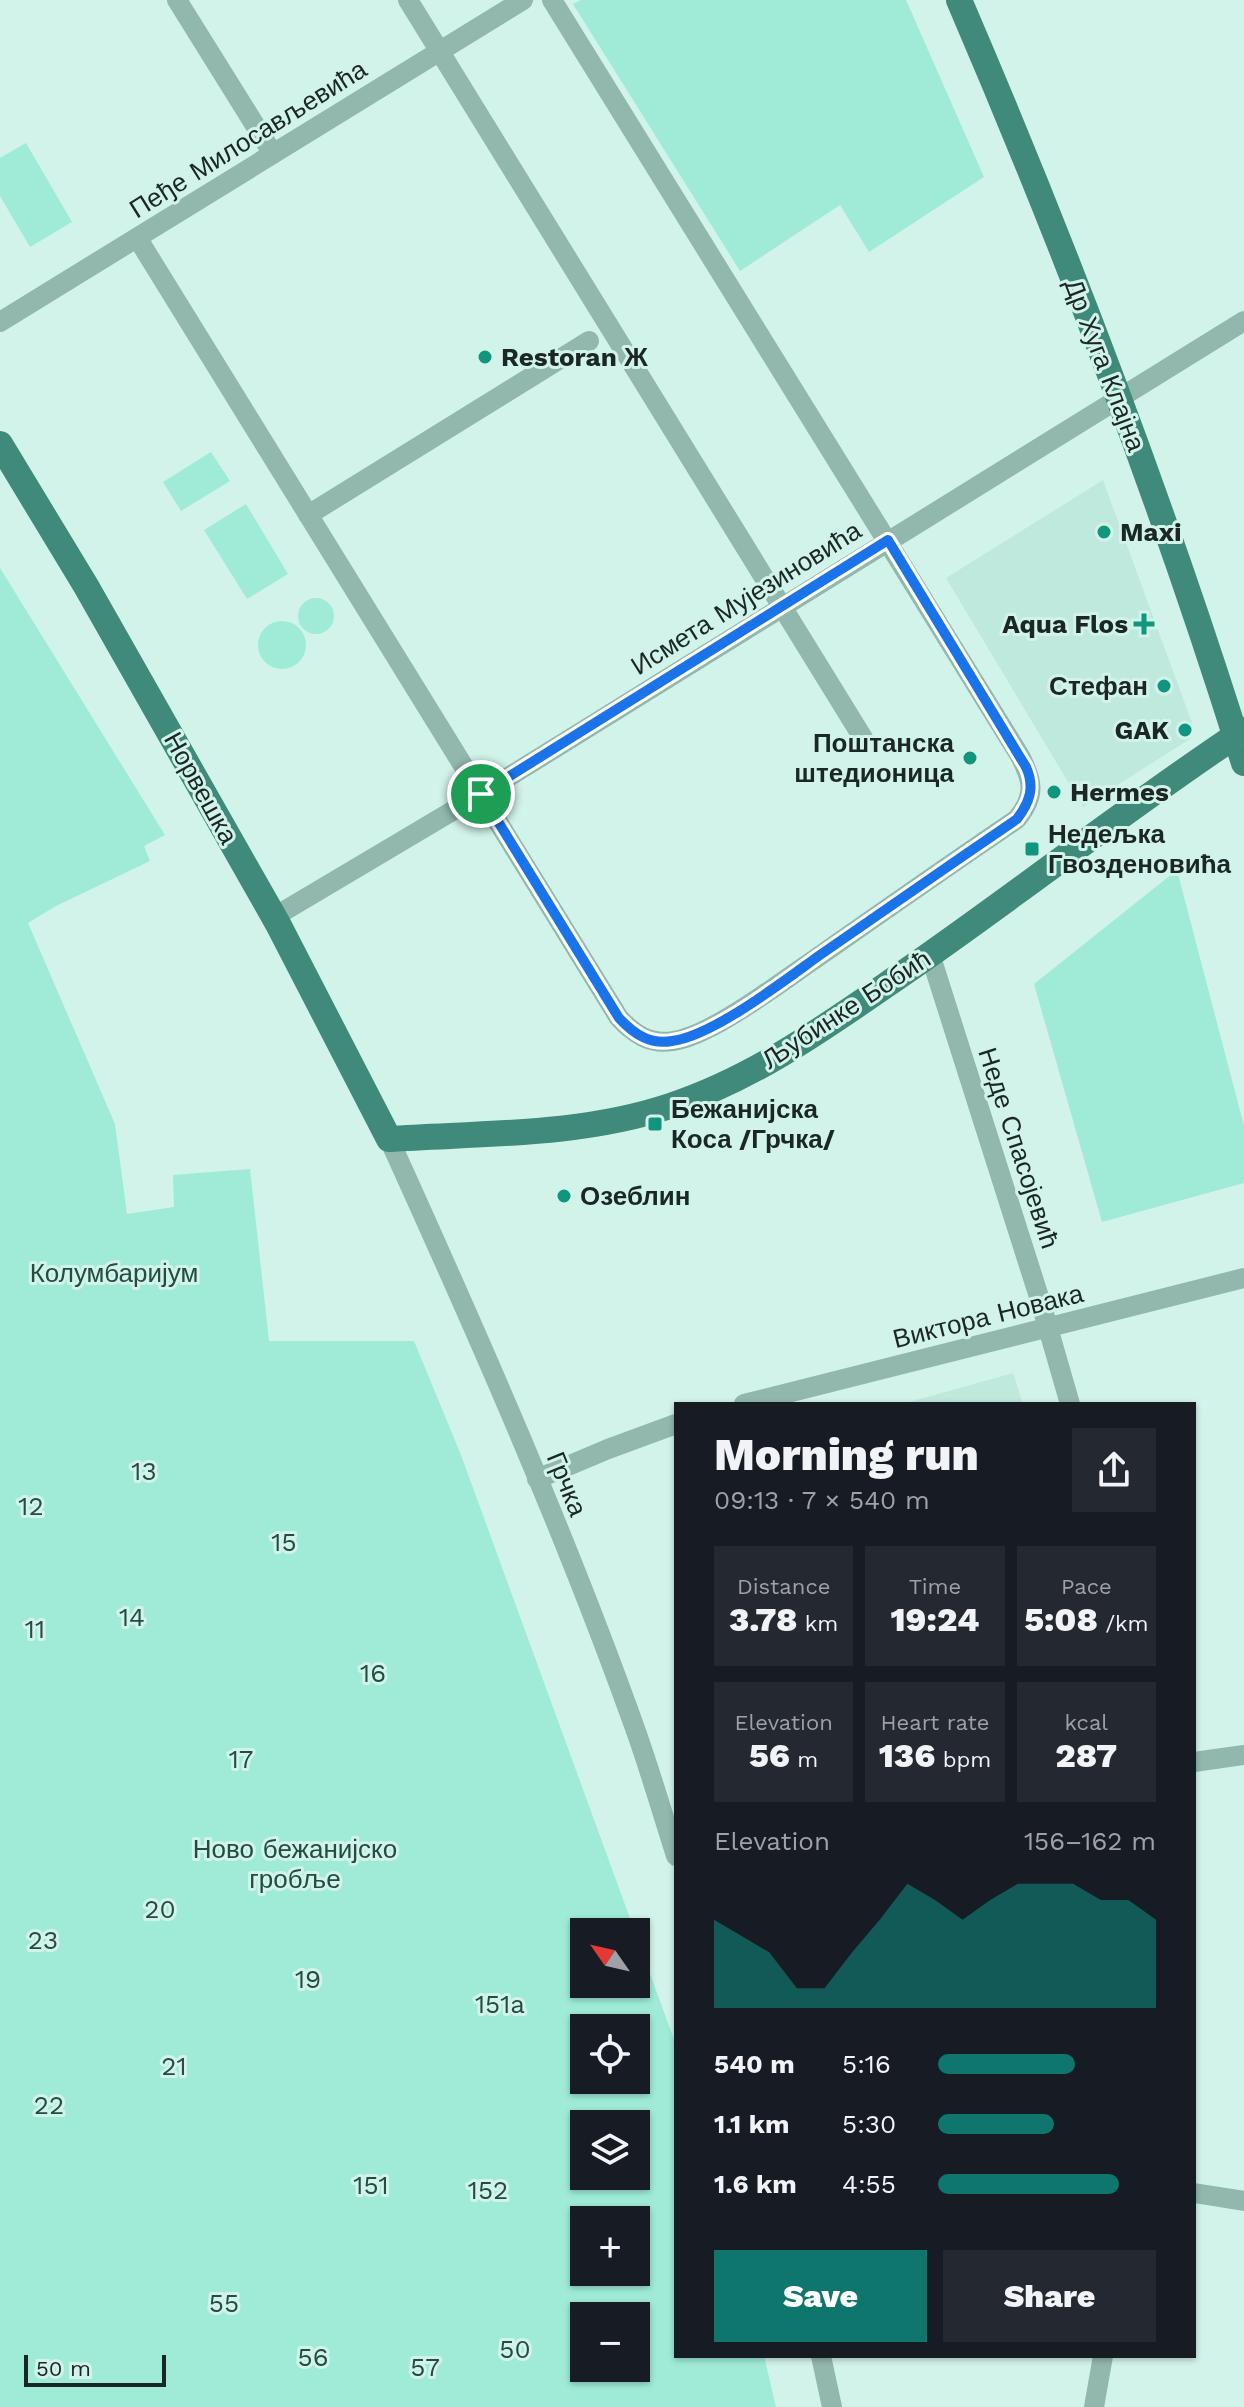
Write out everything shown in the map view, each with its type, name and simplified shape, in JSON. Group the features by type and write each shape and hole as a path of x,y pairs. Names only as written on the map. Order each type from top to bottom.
{"main road":[{"name":"Др Хуга Клајна","path":"959,0 1050,219 1119,398 1240,733"},
{"name":"Норвешка","path":"0,444 94,600 274,917 389,1139"},
{"path":"1240,733 1244,763"},
{"name":"Љубинке Бобић","path":"389,1139 585,1125 670,1106 703,1094 795,1046 857,1006 1240,733"}],"street":[{"path":"177,0 273,154"},
{"path":"408,0 863,738"},
{"name":"Пеђе Милосављевића","path":"0,322 523,0"},
{"path":"138,239 619,1018 629,1029 649,1040 661,1042 694,1035 723,1020 1017,819 1031,793 1031,778 888,540 552,0"},
{"name":"Исмета Мујезиновића","path":"274,917 481,794 1244,321"},
{"path":"308,515 589,341"},
{"name":"Неде Спасојевић","path":"930,954 1069,1402"},
{"name":"Грчка","path":"389,1139 537,1479 637,1735 674,1850"},
{"name":"Виктора Новака","path":"752,1402 1244,1278"},
{"path":"537,1479 674,1425"},
{"path":"1196,1762 1244,1755"},
{"path":"1196,2193 1244,2201"},
{"path":"821,2358 832,2407"},
{"path":"1094,2407 1103,2358"}],"shaded area":[{"path":"1103,480 1195,731 1190,739 1083,807 946,578"},
{"path":"1013,1373 1022,1402 909,1402"}],"green space":[{"path":"581,0 906,0 984,177 869,252 840,205 740,271 573,4"},
{"path":"26,143 72,222 30,247 0,196 0,158"},
{"path":"211,452 230,481 181,511 163,482"},
{"path":"246,504 288,574 247,599 204,530"},
{"name":"Ново бежанијско гробље","path":"0,568 165,835 144,846 150,861 56,906 28,923 115,1124 127,1214 174,1207 173,1175 250,1169 269,1341 414,1341 461,1455 630,1918 570,1918 570,1998 650,1998 650,1974 674,2040 674,2358 764,2358 776,2407 0,2407"},
{"path":"316,598 329,603 334,616 329,629 316,634 303,629 298,616 303,603"},
{"path":"282,621 299,628 306,645 299,662 282,669 265,662 258,645 265,628"},
{"path":"1177,870 1244,1126 1244,1183 1102,1222 1034,984"}],"place":[{"name":"Restoran Ж","path":"485,357"},
{"name":"Maxi","path":"1104,532"},
{"name":"Aqua Flos","path":"1144,624"},
{"name":"Стефан","path":"1164,686"},
{"name":"GAK","path":"1185,730"},
{"name":"Поштанска штедионица","path":"970,758"},
{"name":"Hermes","path":"1054,792"},
{"name":"Недељка Гвозденовића","path":"1032,849"},
{"name":"Бежанијска Коса /Грчка/","path":"655,1124"},
{"name":"Озеблин","path":"564,1196"}],"route":[{"path":"888,540 1020,756 1032,785 1025,807 1017,819 781,983 694,1035 661,1042 639,1036 619,1018 481,794 888,540"}],"park label":[{"name":"Колумбаријум","path":"114,1273"},
{"name":"13","path":"144,1471"},
{"name":"12","path":"31,1506"},
{"name":"15","path":"284,1542"},
{"name":"14","path":"132,1617"},
{"name":"11","path":"35,1629"},
{"name":"16","path":"373,1673"},
{"name":"17","path":"241,1759"},
{"name":"20","path":"160,1909"},
{"name":"23","path":"43,1940"},
{"name":"19","path":"308,1979"},
{"name":"151a","path":"500,2004"},
{"name":"21","path":"174,2066"},
{"name":"22","path":"49,2105"},
{"name":"151","path":"371,2185"},
{"name":"152","path":"488,2190"},
{"name":"55","path":"224,2303"},
{"name":"50","path":"515,2349"},
{"name":"56","path":"313,2357"},
{"name":"57","path":"425,2367"}]}
